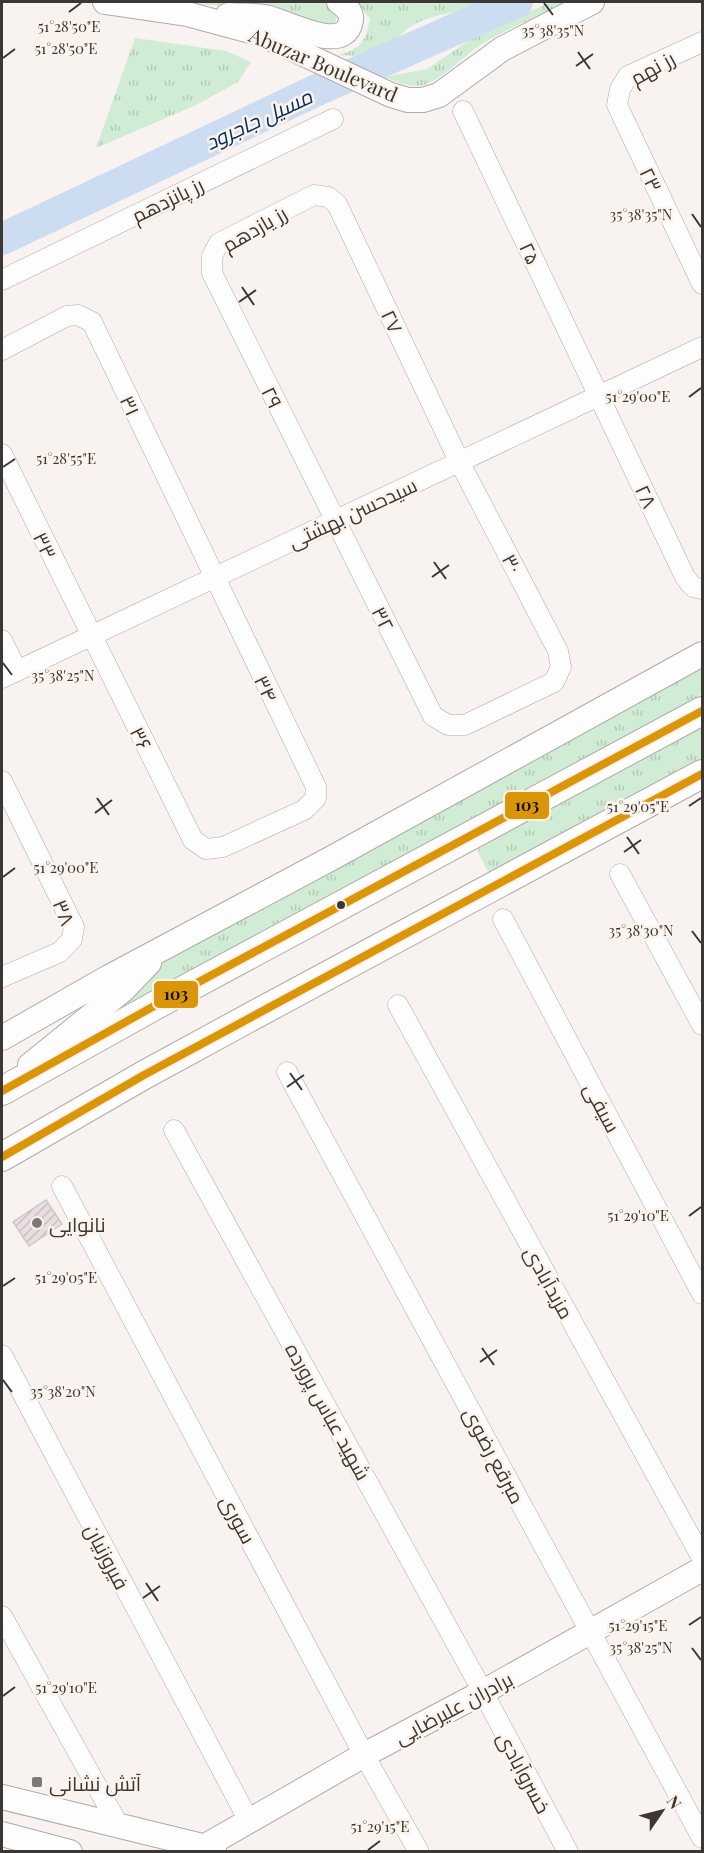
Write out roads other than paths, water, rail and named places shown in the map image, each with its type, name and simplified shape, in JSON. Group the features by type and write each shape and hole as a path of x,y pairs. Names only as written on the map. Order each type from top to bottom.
{"highway":[{"path":"2,1090 702,711"},
{"path":"2,1157 144,1075 702,774"}],"main road":[{"name":"Abuzar Boulevard","path":"105,2 187,14 261,34 370,86 408,100 423,100 439,95 502,49 592,2"},
{"path":"187,14 266,17 329,37 340,34 348,27 351,18 348,8 339,2"},
{"path":"2,1038 702,654"},
{"path":"2,1090 123,990 163,948"},
{"name":"برادران علیرضایی","path":"208,1850 249,1821 364,1755 483,1692 702,1569"},
{"path":"2,1797 208,1850"},
{"path":"2,1834 70,1851"}],"street":[{"name":"رز نهم","path":"617,105 620,89 628,76 702,42"},
{"name":"۲۳","path":"617,105 702,284"},
{"name":"۲۵","path":"463,111 599,396"},
{"name":"رز پانزدهم","path":"2,280 333,119"},
{"name":"رز یازدهم","path":"212,273 212,256 219,243 314,195"},
{"name":"۲۷","path":"314,195 328,197 337,204 459,461"},
{"name":"۲۹","path":"212,273 334,520"},
{"name":"۳۱","path":"2,350 68,316 78,315 92,322 214,578"},
{"name":"سیدحسن بهشتی","path":"9,675 702,347"},
{"name":"۲۸","path":"599,396 685,577 693,587 702,589"},
{"name":"۳۳","path":"2,454 90,636"},
{"name":"۳۰","path":"433,716 448,725 465,725 554,682 561,667 558,651 459,461"},
{"name":"۳۲","path":"334,520 433,716"},
{"name":"۳۴","path":"193,840 206,849 223,847 304,810 316,798 316,787 214,578"},
{"name":"۳۶","path":"90,636 193,840"},
{"path":"2,640 9,675"},
{"name":"۳۸","path":"2,780 74,927 72,939 60,952 2,977"},
{"path":"620,874 702,1025"},
{"name":"سیفی","path":"503,919 702,1294"},
{"name":"مزیدآبادی","path":"398,1005 702,1558"},
{"name":"مبرقع رضوی","path":"287,1072 702,1838"},
{"name":"شهید عباس پرورده","path":"174,1130 483,1692"},
{"name":"سوری","path":"62,1186 364,1755 419,1851"},
{"name":"فیروزنیان","path":"2,1355 249,1821"},
{"path":"2,1616 119,1826"},
{"name":"خسروآبادی","path":"483,1692 568,1851"}],"waterway":[{"name":"مسیل جاجرود","path":"2,239 317,90 517,2"}],"place":[{"name":"نانوایی","path":"37,1223"},
{"name":"آتش نشانی","path":"37,1782"}]}
